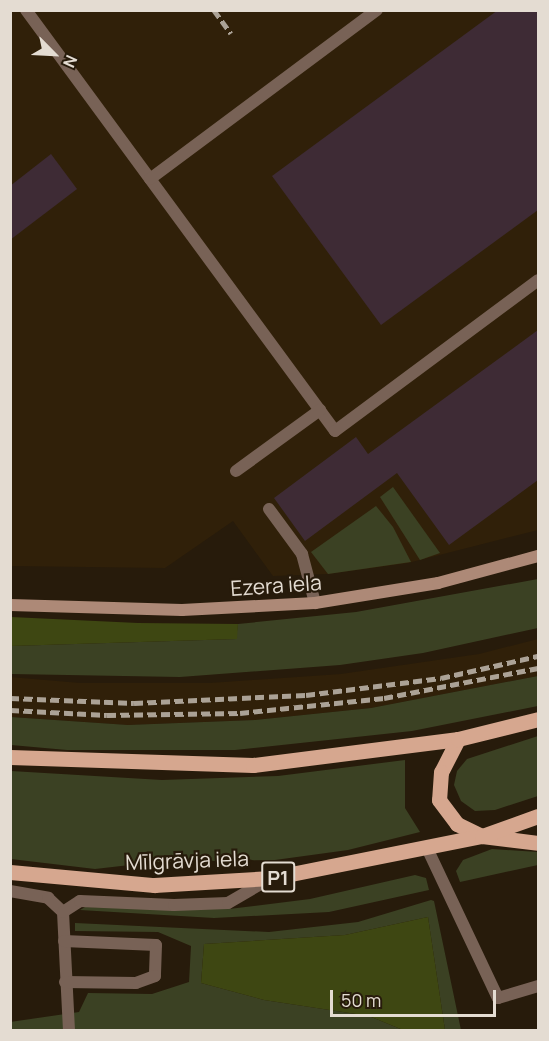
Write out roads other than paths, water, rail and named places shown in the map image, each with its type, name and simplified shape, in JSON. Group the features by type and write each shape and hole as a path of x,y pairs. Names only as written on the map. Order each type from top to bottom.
{"main road":[{"path":"10,757 253,765 458,739 538,719"},
{"path":"458,739 441,772 439,800 457,824 482,836 538,843"},
{"name":"Mīlgrāvja iela","path":"10,872 154,885 271,878 482,836 538,816"}],"street":[{"name":"Ezera iela","path":"10,605 182,610 315,603 438,583 538,556"}],"lane":[{"path":"26,10 335,431 538,280"},
{"path":"150,179 376,10"},
{"path":"236,471 320,410"},
{"path":"269,509 302,554 315,603"},
{"path":"427,848 498,998 538,986"},
{"path":"63,912 80,901 174,905 228,903 271,878"},
{"path":"10,891 48,898 63,912 69,1030"},
{"path":"64,941 156,945 155,976 136,983 65,982"}],"railway":[{"path":"214,10 231,33"},
{"path":"10,698 134,703 306,695 441,678 538,656"},
{"path":"10,710 107,715 240,713 384,698 538,668"}]}
